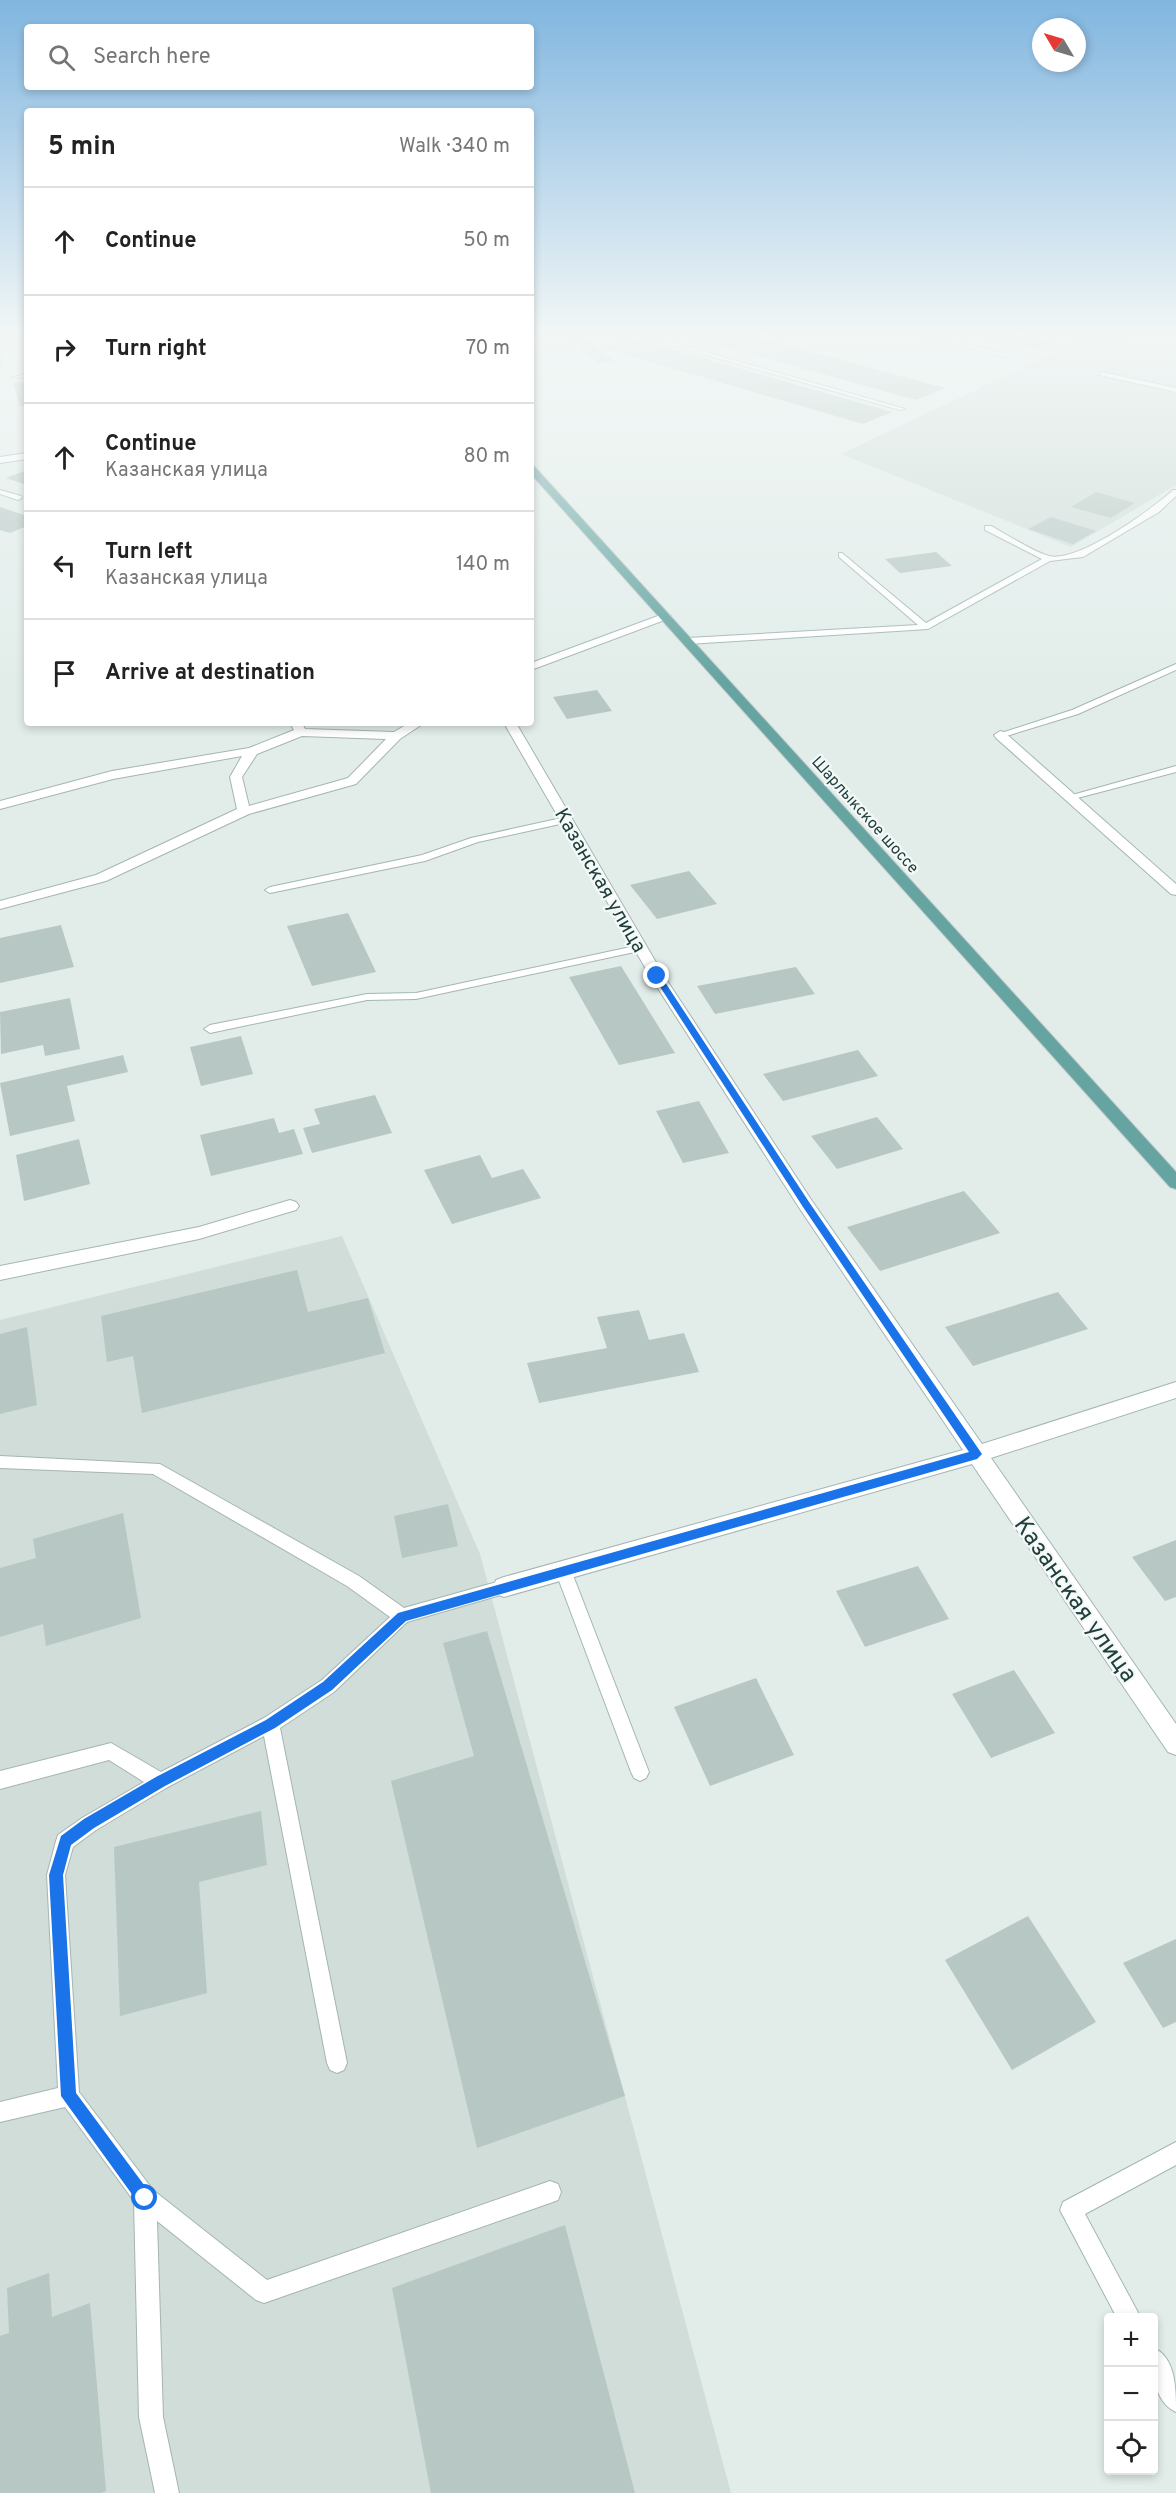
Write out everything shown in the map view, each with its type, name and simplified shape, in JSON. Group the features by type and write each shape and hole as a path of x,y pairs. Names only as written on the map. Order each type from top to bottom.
{"main road":[{"name":"Шарлыкское шоссе","path":"534,471 1176,1183"}],"street":[{"path":"0,460 24,456"},
{"path":"534,666 666,616"},
{"path":"0,905 101,878 244,811 352,781 396,736 413,726"},
{"name":"Казанская улица","path":"512,726 640,948 806,1205 1176,1744"},
{"path":"0,805 112,775 252,751 299,728 396,736"},
{"path":"1000,735 1176,891"},
{"path":"244,811 236,777 252,751"},
{"path":"0,1273 199,1233 290,1206"},
{"path":"504,1587 977,1454 1176,1390"}],"lane":[{"path":"0,492 18,498"},
{"path":"688,641 925,627 1048,559 1080,555 1156,510 1176,492"},
{"path":"988,528 1048,559"},
{"path":"842,555 925,627"},
{"path":"1000,735 1075,712 1176,667"},
{"path":"1070,797 1176,769"},
{"path":"270,890 425,858 475,840 566,820"},
{"path":"210,1029 367,997 416,996 640,948"},
{"path":"0,1462 155,1468 352,1581 402,1616"},
{"path":"563,1570 640,1772"},
{"path":"504,1587 402,1616 328,1686 270,1724 160,1782 65,1840 56,1875 69,2096 145,2198 264,2292 550,2192"},
{"path":"270,1724 337,2063"},
{"path":"0,1780 111,1751 160,1782"},
{"path":"0,2112 69,2096"},
{"path":"1127,2313 1071,2210 1176,2153"},
{"path":"145,2198 151,2417 167,2493"},
{"path":"1158,2366 1176,2400"}],"shaded area":[{"path":"849,450 1176,450 1176,485 1071,547 841,454"},
{"path":"342,1236 480,1554 731,2493 0,2493 0,1320"}],"building":[{"path":"24,471 24,484 6,478"},
{"path":"1096,492 1135,503 1111,518 1071,507"},
{"path":"0,507 24,515 24,527 10,533 0,530"},
{"path":"1051,517 1096,531 1073,544 1028,529"},
{"path":"936,552 952,566 900,573 885,559"},
{"path":"597,690 612,711 567,719 553,697"},
{"path":"689,871 717,904 657,919 630,885"},
{"path":"348,913 376,972 312,986 287,926"},
{"path":"61,925 74,967 0,983 0,938"},
{"path":"621,966 675,1053 619,1065 569,977"},
{"path":"796,967 815,994 715,1014 697,986"},
{"path":"70,998 80,1049 45,1056 43,1045 1,1054 0,1012"},
{"path":"241,1036 253,1074 201,1086 190,1047"},
{"path":"858,1050 878,1076 783,1101 763,1074"},
{"path":"123,1055 128,1072 67,1086 75,1121 10,1136 0,1083"},
{"path":"375,1095 392,1133 312,1153 303,1128 320,1124 314,1109"},
{"path":"699,1101 729,1153 683,1163 656,1111"},
{"path":"877,1117 903,1149 837,1169 811,1136"},
{"path":"274,1118 279,1133 294,1129 303,1154 211,1176 200,1135"},
{"path":"79,1139 90,1184 24,1201 16,1155"},
{"path":"480,1155 492,1178 523,1169 541,1198 452,1224 424,1170"},
{"path":"964,1191 1000,1233 880,1271 847,1227"},
{"path":"297,1270 308,1312 368,1298 385,1353 142,1413 133,1356 107,1362 101,1316"},
{"path":"1058,1292 1088,1329 973,1366 945,1327"},
{"path":"639,1310 649,1340 684,1333 699,1372 539,1403 527,1363 607,1348 597,1317"},
{"path":"27,1327 37,1405 0,1414 0,1334"},
{"path":"448,1504 458,1546 402,1558 394,1516"},
{"path":"123,1513 141,1618 46,1646 43,1624 0,1637 0,1568 36,1558 33,1539"},
{"path":"1176,1540 1176,1597 1165,1601 1132,1557"},
{"path":"918,1566 949,1619 865,1647 836,1591"},
{"path":"487,1631 625,2096 477,2148 391,1781 474,1756 443,1643"},
{"path":"1014,1670 1055,1733 991,1758 952,1694"},
{"path":"756,1678 794,1755 710,1786 674,1707"},
{"path":"261,1811 267,1865 199,1882 207,1993 120,2016 114,1847"},
{"path":"1028,1916 1096,2022 1012,2070 945,1960"},
{"path":"1176,1939 1176,2022 1163,2028 1123,1963"},
{"path":"565,2225 635,2493 431,2493 392,2288"},
{"path":"49,2273 52,2317 90,2303 106,2491 101,2493 0,2493 0,2336 9,2333 7,2288"}],"route":[{"path":"145,2198 69,2096 56,1875 65,1840 160,1782 270,1724 328,1686 402,1616 977,1454 806,1205 657,976"}]}
